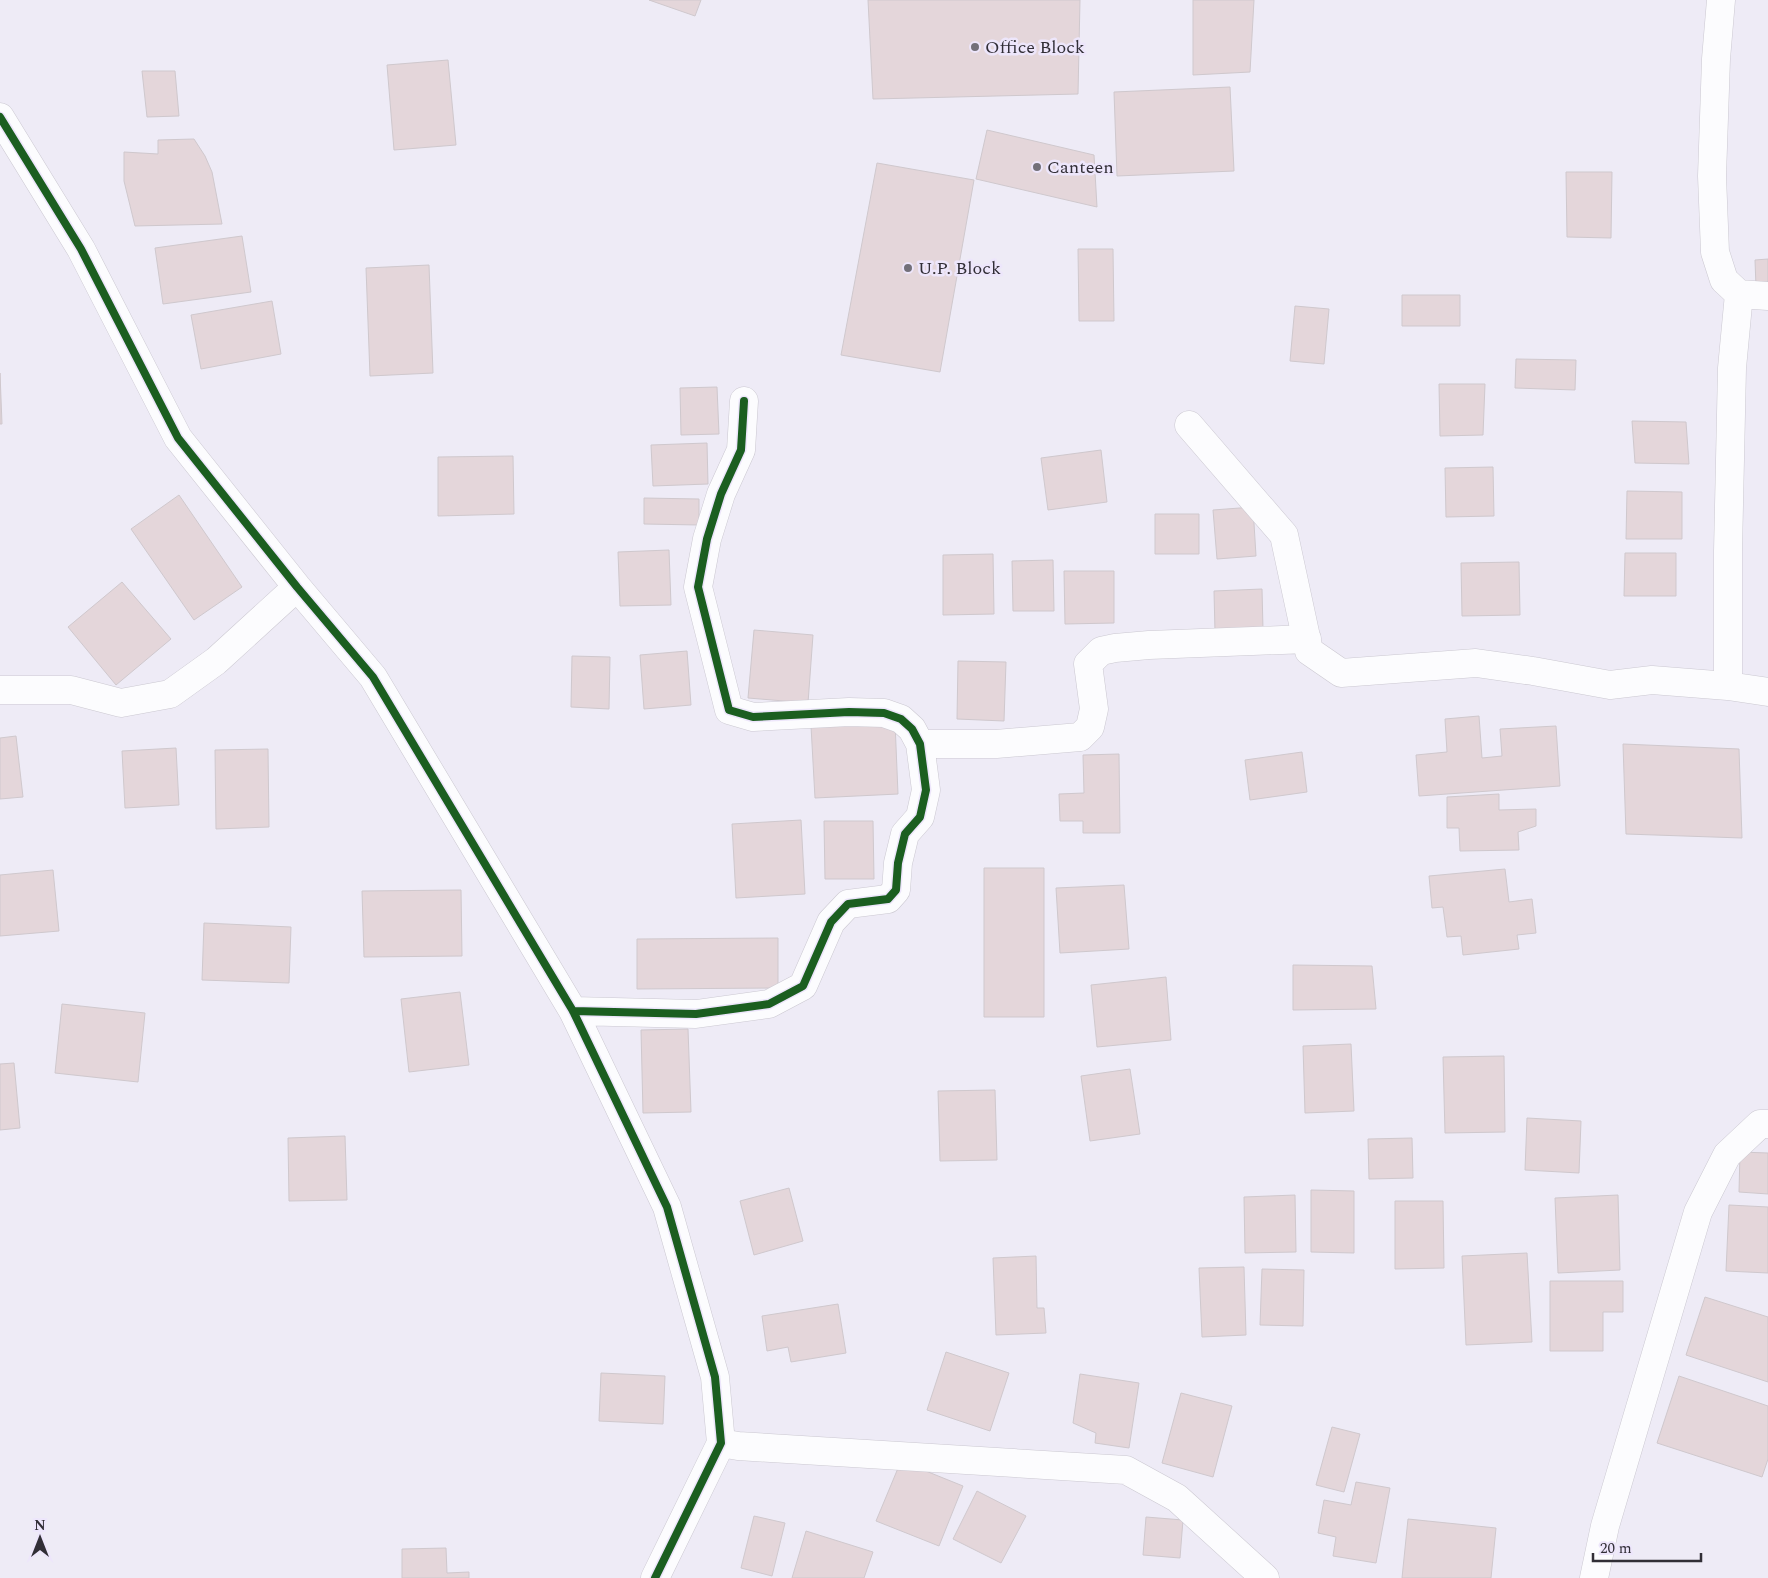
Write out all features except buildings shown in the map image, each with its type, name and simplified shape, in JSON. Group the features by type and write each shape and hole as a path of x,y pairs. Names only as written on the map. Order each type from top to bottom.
{"street":[{"path":"1721,0 1716,59 1712,176 1715,252 1724,280 1739,294 1768,296"},
{"path":"0,117 80,249 178,438 297,587 373,677 573,1012 667,1207 716,1377 721,1443 655,1578"},
{"path":"1728,686 1728,551 1732,368 1739,294"},
{"path":"573,1012 696,1014 769,1004 802,986 831,922 848,904 888,898 896,890 898,863 905,834 920,817 926,790 920,744 912,730 901,719 884,713 849,712 752,717 729,710 698,587 710,530 721,494 741,450 744,402"},
{"path":"1189,425 1284,535 1309,651 1341,673 1476,663 1610,685 1652,680 1728,686 1768,692"},
{"path":"0,690 70,690 121,703 170,694 216,661 297,587"},
{"path":"920,744 996,744 1080,737 1090,727 1094,709 1088,664 1102,651 1149,645 1307,639"},
{"path":"1594,1578 1605,1526 1698,1212 1727,1155 1760,1124 1768,1124"},
{"path":"721,1443 738,1446 1126,1470 1177,1498 1265,1578"}],"cycle path":[{"path":"0,117 81,249 178,438 297,587 373,677 573,1011 667,1207 715,1377 721,1443 655,1578"},
{"path":"573,1011 696,1014 769,1004 803,986 831,922 848,904 888,899 896,890 898,863 905,834 920,817 926,790 920,744 912,729 901,719 884,713 849,712 753,717 729,710 698,587 707,539 721,494 741,450 744,401"}],"place":[{"name":"Office Block","path":"975,47"},
{"name":"Canteen","path":"1037,167"},
{"name":"U.P. Block","path":"908,268"}]}
